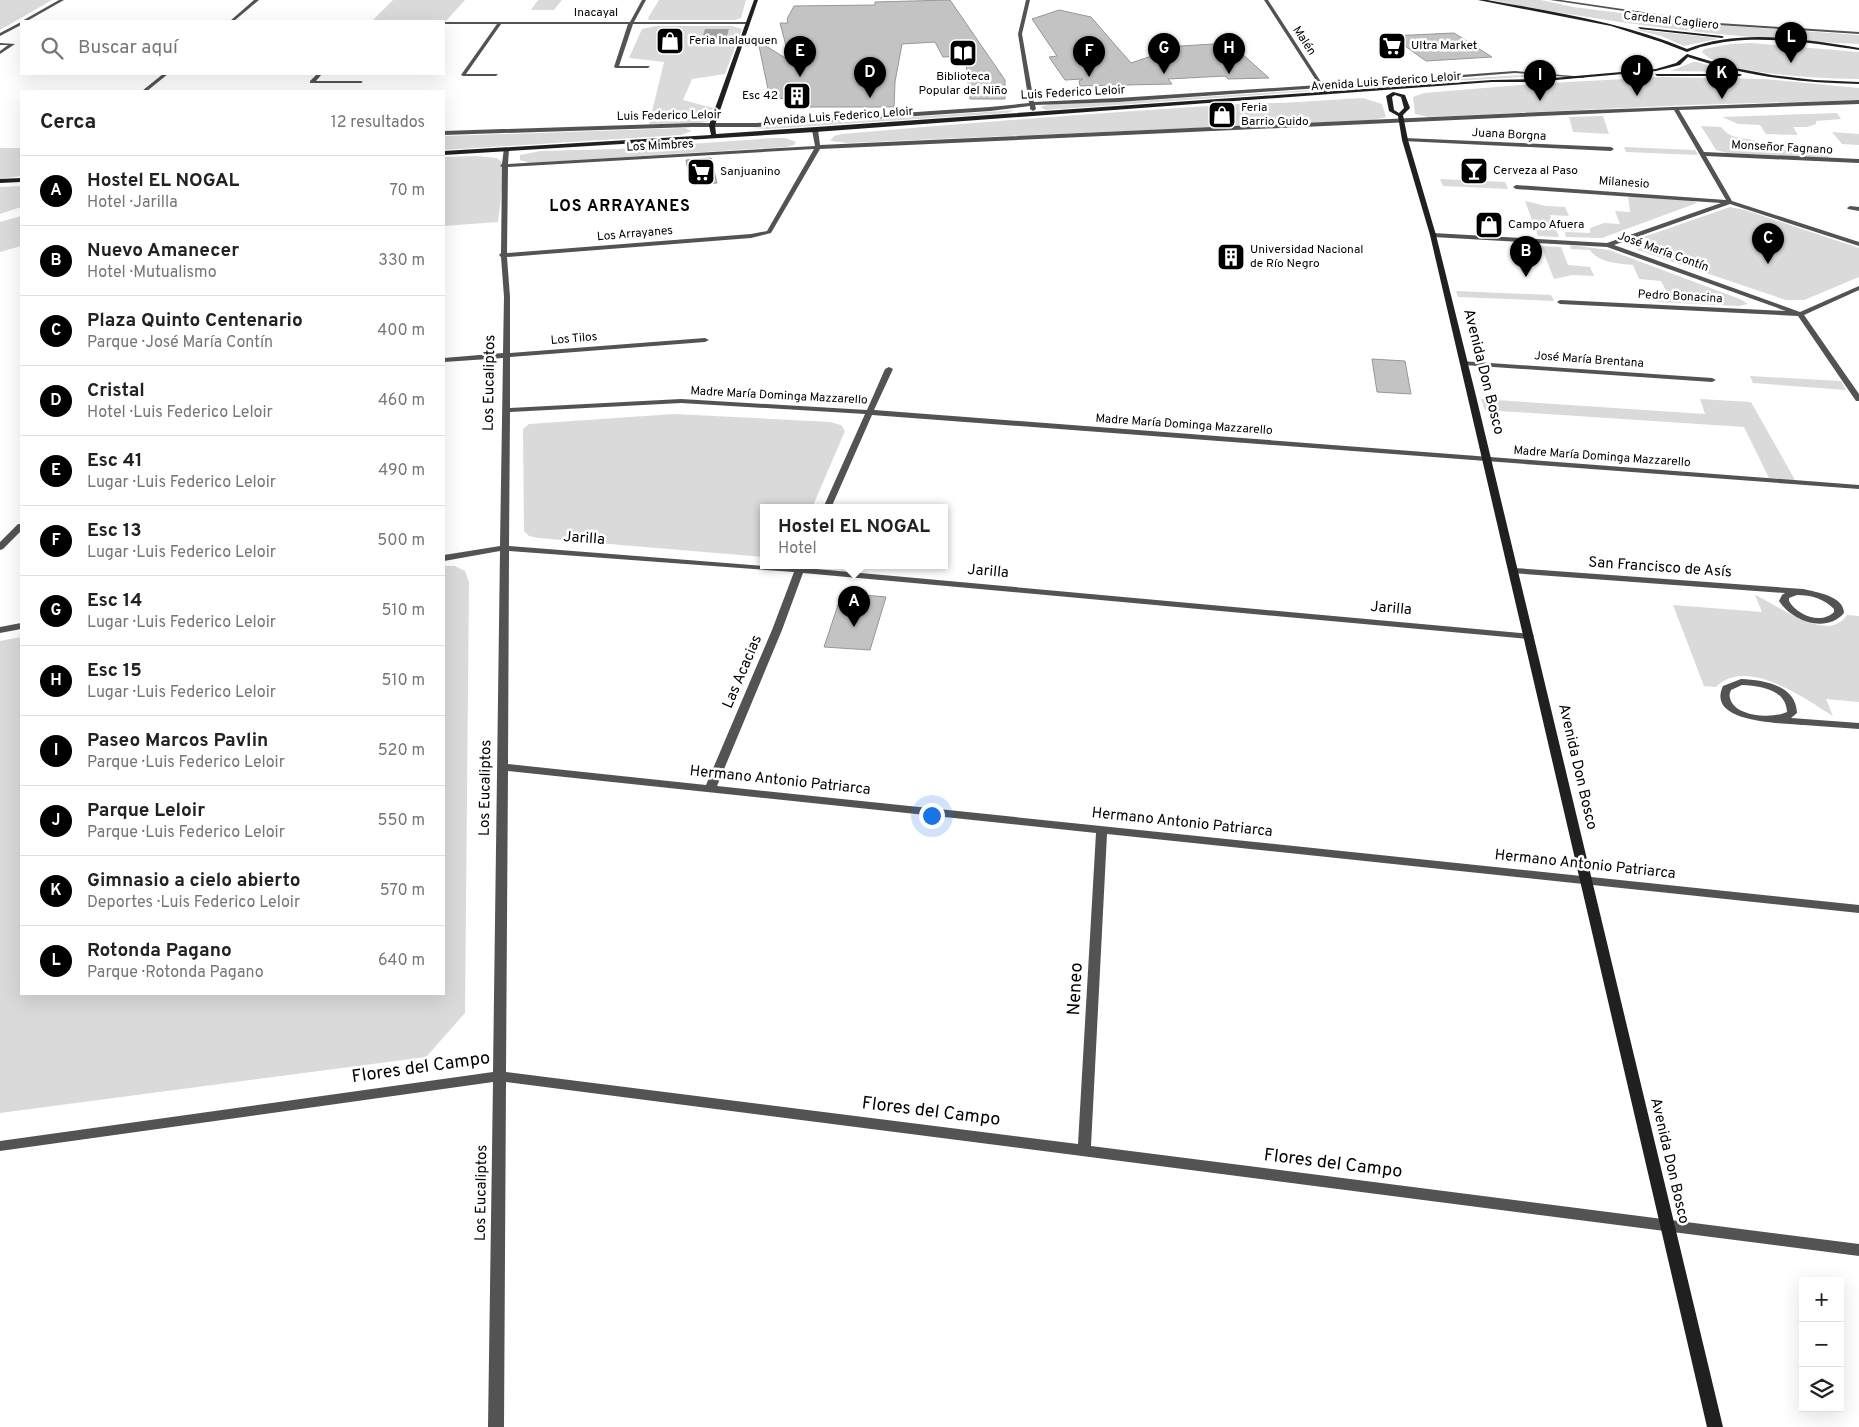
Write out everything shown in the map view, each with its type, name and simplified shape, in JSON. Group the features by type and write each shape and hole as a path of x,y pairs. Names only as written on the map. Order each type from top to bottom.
{"main road":[{"path":"714,136 712,125 756,0"},
{"name":"Cardenal Cagliero","path":"1480,0 1599,23 1650,36 1726,68 1765,76"},
{"name":"Cardenal Cagliero","path":"1599,23 1741,39"},
{"path":"1741,39 1859,48"},
{"name":"Avenida Luis Federico Leloir","path":"445,153 815,130 1326,92 1499,86 1540,80 1666,68 1678,64 1687,53 1698,45 1741,39"},
{"name":"Avenida Luis Federico Leloir","path":"1616,74 1765,76"},
{"path":"1765,76 1859,84"},
{"name":"Avenida Luis Federico Leloir","path":"1233,100 1273,101 1394,90"},
{"name":"Avenida Don Bosco","path":"1401,119 1407,108 1403,96 1394,90 1389,96 1392,111 1401,119 1405,140 1433,235 1488,460 1715,1427"},
{"path":"0,181 20,180"}],"street":[{"path":"27,20 62,0"},
{"path":"233,20 257,0"},
{"path":"644,0 630,23 616,67 648,67"},
{"path":"1028,0 1020,34 1034,114"},
{"name":"Malén","path":"1266,0 1326,92"},
{"path":"1552,0 1718,24 1859,33"},
{"path":"0,35 20,24"},
{"name":"Inacayal","path":"445,24 748,24"},
{"path":"496,75 463,75 500,24"},
{"path":"0,44 14,44 0,53"},
{"name":"Luis Federico Leloir","path":"445,133 756,125 990,109 1032,104 1322,87 1515,72 1583,77"},
{"path":"145,90 165,75"},
{"path":"319,75 312,82 361,82"},
{"path":"815,130 818,147 1401,119 1859,102"},
{"path":"1676,109 1704,154 1730,202 1859,244"},
{"name":"Juana Borgna","path":"1405,140 1611,149"},
{"name":"Los Mimbres","path":"503,166 818,147"},
{"name":"Los Arrayanes","path":"502,255 751,236 769,232 818,147"},
{"name":"Los Eucaliptos","path":"496,1427 507,297 502,255 503,166 506,149"},
{"name":"Monseñor Fagnano","path":"1704,154 1859,161"},
{"name":"Milanesio","path":"1516,187 1730,202"},
{"name":"José María Contín","path":"1608,245 1730,202"},
{"path":"1850,208 1859,209"},
{"path":"1433,235 1608,245"},
{"name":"José María Contín","path":"1608,245 1800,314"},
{"path":"1859,288 1800,314 1855,388 1859,399"},
{"name":"Pedro Bonacina","path":"1560,302 1800,314"},
{"name":"Los Tilos","path":"445,360 705,340"},
{"name":"José María Brentana","path":"1464,363 1712,380"},
{"path":"829,504 889,369"},
{"name":"Madre María Dominga Mazzarello","path":"506,410 681,401 870,412 1859,487"},
{"path":"0,547 20,527"},
{"name":"Jarilla","path":"445,558 505,548 760,565"},
{"name":"Las Acacias","path":"710,789 777,630 800,569"},
{"name":"Jarilla","path":"811,569 1529,636"},
{"name":"San Francisco de Asís","path":"1514,571 1804,592 1821,596 1835,604 1839,608 1837,616 1832,619 1816,620 1790,610 1784,601 1785,597 1790,594 1804,592"},
{"path":"0,630 20,626"},
{"path":"1780,720 1792,713 1793,707 1790,700 1775,688 1757,683 1741,682 1726,688 1724,694 1726,700 1739,712 1760,719 1859,726"},
{"name":"Hermano Antonio Patriarca","path":"503,767 1859,909"},
{"name":"Neneo","path":"1084,1151 1102,830"},
{"name":"Flores del Campo","path":"0,1146 500,1076 1859,1250"}],"shaded area":[{"path":"0,0 52,0 0,30"},
{"path":"393,0 465,0 446,21 373,20"},
{"path":"538,0 562,0 554,10 531,10"},
{"path":"659,0 746,0 741,18 735,20 649,20 648,18"},
{"path":"1491,0 1541,0 1573,7 1716,25 1859,35 1859,44 1813,42 1674,29 1537,9"},
{"path":"656,26 732,26 742,29 725,74 692,79 683,100 717,109 713,120 700,123 649,124 664,62 629,58 642,29"},
{"path":"705,29 729,29 726,39 702,39"},
{"path":"1632,29 1717,39 1684,46 1661,36"},
{"path":"1751,43 1859,52 1859,79 1801,77 1752,71 1713,60 1702,52 1704,49 1731,44"},
{"path":"1697,62 1734,72 1671,71"},
{"path":"1522,75 1537,76 1335,88 1337,87"},
{"path":"1662,77 1764,79 1859,88 1859,100 1689,105 1428,117 1415,114 1413,97 1424,93 1531,84"},
{"path":"1314,91 1046,110 1040,107 1050,104 1119,102"},
{"path":"1363,98 1382,104 1386,117 1373,120 848,143 830,141 834,136 842,134 944,125 1252,103"},
{"path":"1015,110 1007,113 767,129 751,128"},
{"path":"1837,113 1841,119 1816,121 1816,124 1807,127 1793,127 1798,135 1766,134 1760,125 1738,124 1722,117"},
{"path":"1603,116 1609,134 1573,132 1569,117"},
{"path":"1701,126 1721,127 1733,136 1756,141 1767,149 1825,152 1830,158 1727,153 1716,150"},
{"path":"685,128 692,131 681,135 445,150 445,136"},
{"path":"1832,132 1859,134 1859,145 1842,144"},
{"path":"785,138 796,142 794,145 786,147 529,163 520,160 520,155 541,151 618,149"},
{"path":"1624,147 1695,150 1698,155 1626,152"},
{"path":"0,148 20,148 20,176 0,179"},
{"path":"476,156 497,158 505,165 498,222 445,226 445,157"},
{"path":"1440,179 1505,182 1508,189 1443,186"},
{"path":"20,186 20,207 0,214 0,187"},
{"path":"1628,196 1691,200 1697,203 1602,238 1566,237 1565,232 1590,233 1590,228 1604,223 1620,224 1615,211 1630,212"},
{"path":"1525,201 1546,206 1565,207 1569,216 1550,215 1559,237 1538,236"},
{"path":"1730,207 1745,210 1859,248 1859,277 1804,300 1786,300 1638,250 1631,244 1632,241"},
{"path":"20,216 20,246 0,252 0,222"},
{"path":"1570,245 1609,250 1740,299 1748,304 1739,306 1658,302 1646,297 1670,298 1661,281 1639,279 1633,265 1604,260 1594,255 1590,250 1571,249"},
{"path":"1541,246 1561,247 1568,265 1590,267 1594,276 1572,275 1554,279"},
{"path":"1456,291 1551,295 1554,301 1458,297"},
{"path":"1750,376 1841,381 1846,390 1753,383"},
{"path":"1481,399 1705,414 1700,399 1751,402 1795,480 1769,478 1744,427 1485,410"},
{"path":"674,414 830,422 841,425 845,431 814,504 760,504 760,557 529,536 524,531 523,429 529,424"},
{"path":"445,566 455,566 465,571 469,582 465,1013 426,1057 0,1113 0,641 20,637 20,995 445,995"},
{"path":"1755,595 1802,620 1815,624 1827,626 1838,623 1847,615 1859,616 1859,702 1826,699 1833,716 1792,691 1759,678 1743,676 1729,679 1716,687 1704,686 1673,605 1762,612"}],"building":[{"path":"950,0 1005,80 1005,99 970,99 965,56 943,57 935,42 902,44 895,82 894,107 791,107 789,98 770,99 758,41 790,61 780,23 788,23 787,19 794,6 875,5 875,2"},
{"path":"1059,10 1091,17 1131,63 1181,46 1230,43 1269,78 1228,79 1225,76 1168,79 1172,84 1080,86 1079,81 1083,79 1065,80 1049,57 1057,56 1032,19"},
{"name":"Ultra Market","path":"1454,33 1492,57 1426,61 1391,36"},
{"name":"Sanjuanino","path":"711,158 717,183 691,185 686,160"},
{"path":"1372,359 1405,361 1411,394 1377,392"},
{"path":"842,593 886,597 870,650 824,647"}],"place":[{"name":"Feria Inalauquen","path":"670,41"},
{"name":"Ultra Market","path":"1392,46"},
{"name":"Biblioteca Popular del Niño","path":"963,53"},
{"name":"Rotonda Pagano","path":"1791,63"},
{"name":"Esc 14","path":"1164,74"},
{"name":"Esc 15","path":"1229,74"},
{"name":"Esc 41","path":"800,77"},
{"name":"Esc 13","path":"1089,77"},
{"name":"Esc 42","path":"797,96"},
{"name":"Parque Leloir","path":"1637,96"},
{"name":"Cristal","path":"870,98"},
{"name":"Gimnasio a cielo abierto","path":"1722,99"},
{"name":"Paseo Marcos Pavlin","path":"1540,101"},
{"name":"Feria Barrio Guido","path":"1222,115"},
{"name":"Cerveza al Paso","path":"1474,171"},
{"name":"Sanjuanino","path":"701,172"},
{"name":"Campo Afuera","path":"1489,225"},
{"name":"Universidad Nacional de Río Negro","path":"1231,257"},
{"name":"Plaza Quinto Centenario","path":"1768,264"},
{"name":"Nuevo Amanecer","path":"1526,277"},
{"name":"Hostel EL NOGAL","path":"854,627"}],"district":[{"name":"LOS ARRAYANES","path":"620,207"}]}
